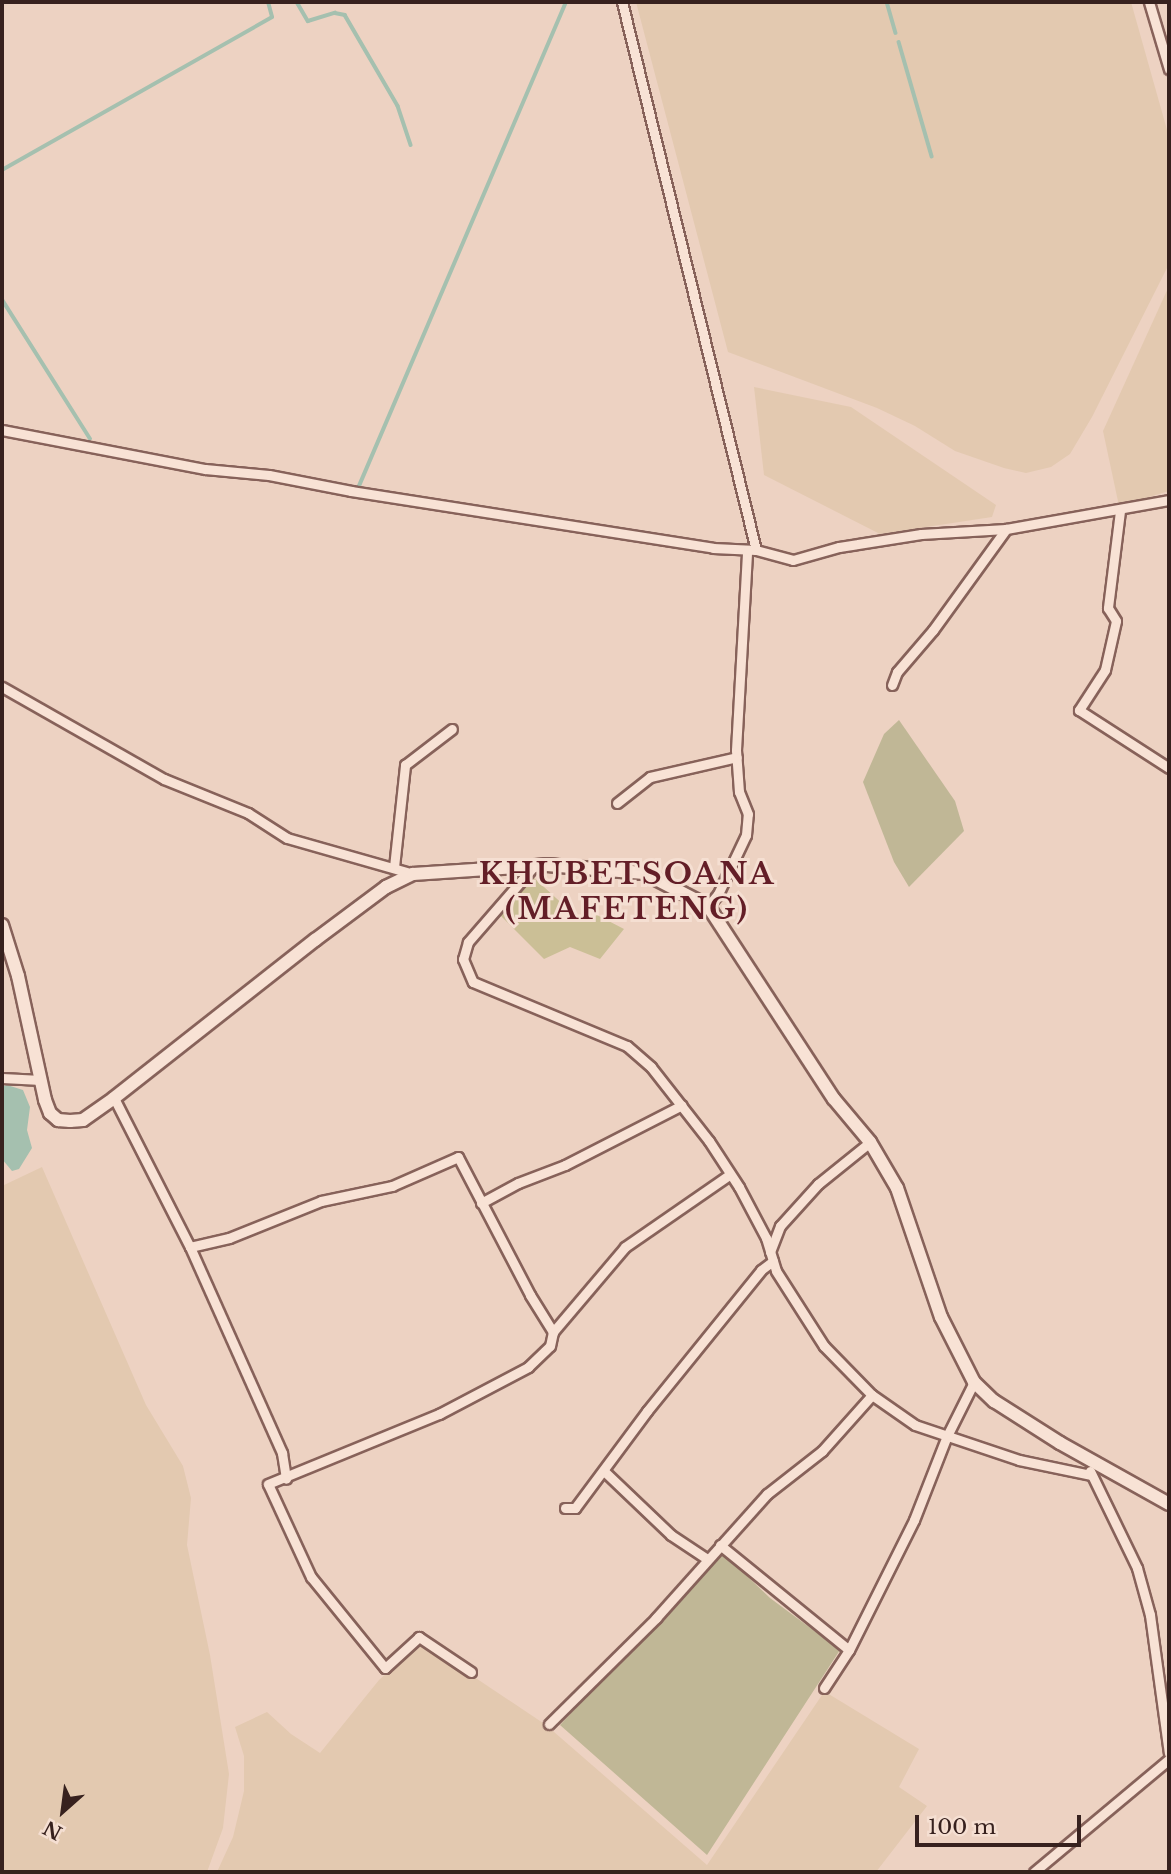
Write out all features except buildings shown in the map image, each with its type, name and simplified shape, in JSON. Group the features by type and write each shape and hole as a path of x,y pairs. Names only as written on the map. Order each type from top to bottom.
{"street":[{"path":"622,2 752,551 737,757 740,792 748,814 746,835 718,894 708,906"},
{"path":"1149,2 1169,69"},
{"path":"2,430 205,469 270,475 351,491 752,551 793,560 839,547 921,534 1006,529 1120,511 1169,500"},
{"path":"1120,511 1108,608 1116,621 1105,670 1079,710 1169,768"},
{"path":"892,685 897,672 933,630 1006,529"},
{"path":"2,687 164,779 248,813 287,838 413,874"},
{"path":"394,867 405,765 452,729"},
{"path":"617,803 650,777 737,757"},
{"path":"534,866 468,942 463,959 468,976 484,989 627,1046 651,1067 682,1105 739,1187 776,1271 824,1346 872,1395 915,1425 1018,1460 1091,1475"},
{"path":"2,925 18,976 50,1113 58,1120 83,1120 386,887 413,874 534,866 644,873 708,906 834,1099 870,1142 897,1188 941,1317 974,1382 994,1401 1169,1504"},
{"path":"2,1079 41,1080"},
{"path":"114,1098 190,1247 282,1453 286,1479"},
{"path":"481,1203 518,1183 565,1165 682,1105"},
{"path":"565,1508 575,1508 647,1411 761,1270 771,1256 780,1226 818,1184 870,1142"},
{"path":"190,1247 229,1238 321,1201 392,1186 458,1157 553,1332"},
{"path":"471,1672 418,1637 385,1668 311,1577 268,1485 439,1414 528,1367 550,1346 553,1332 625,1247 729,1175"},
{"path":"824,1688 849,1650 918,1511 947,1436 974,1382"},
{"path":"549,1724 656,1618 767,1494 822,1451 872,1395"},
{"path":"1087,1458 1091,1475 1137,1568 1150,1615 1169,1753"},
{"path":"604,1472 671,1535 707,1559"},
{"path":"720,1545 849,1650"},
{"path":"1034,1872 1169,1759"}],"shaded area":[{"path":"636,2 1131,2 1169,137 1169,264 1092,417 1070,454 1051,467 1026,473 1004,468 955,451 915,426 877,408 728,352"},
{"path":"1169,286 1169,491 1119,506 1103,431"},
{"path":"754,387 851,407 996,505 992,517 880,534 764,475"},
{"path":"899,720 955,801 964,831 909,887 894,862 863,782 884,734"},
{"path":"532,876 580,920 597,915 624,929 600,959 570,947 544,959 499,914"},
{"path":"2,1086 23,1090 30,1107 27,1130 32,1148 19,1169 12,1171 2,1159"},
{"path":"42,1167 146,1405 183,1466 191,1498 187,1545 210,1655 229,1774 223,1828 207,1872 2,1872 2,1186"},
{"path":"722,1552 770,1598 840,1650 707,1855 560,1725"},
{"path":"422,1642 546,1725 707,1865 822,1695 827,1693 919,1749 899,1787 927,1806 876,1872 217,1872 233,1837 244,1791 244,1756 235,1727 267,1712 291,1734 320,1753 379,1680"}],"waterway":[{"path":"2,170 272,17 268,2"},
{"path":"297,2 308,21 335,13 345,15 398,106 411,145"},
{"path":"359,486 566,2"},
{"path":"887,2 896,33"},
{"path":"899,42 932,156"},
{"path":"2,299 90,438"}],"district":[{"name":"KHUBETSOANA (MAFETENG)","path":"627,891"}]}
